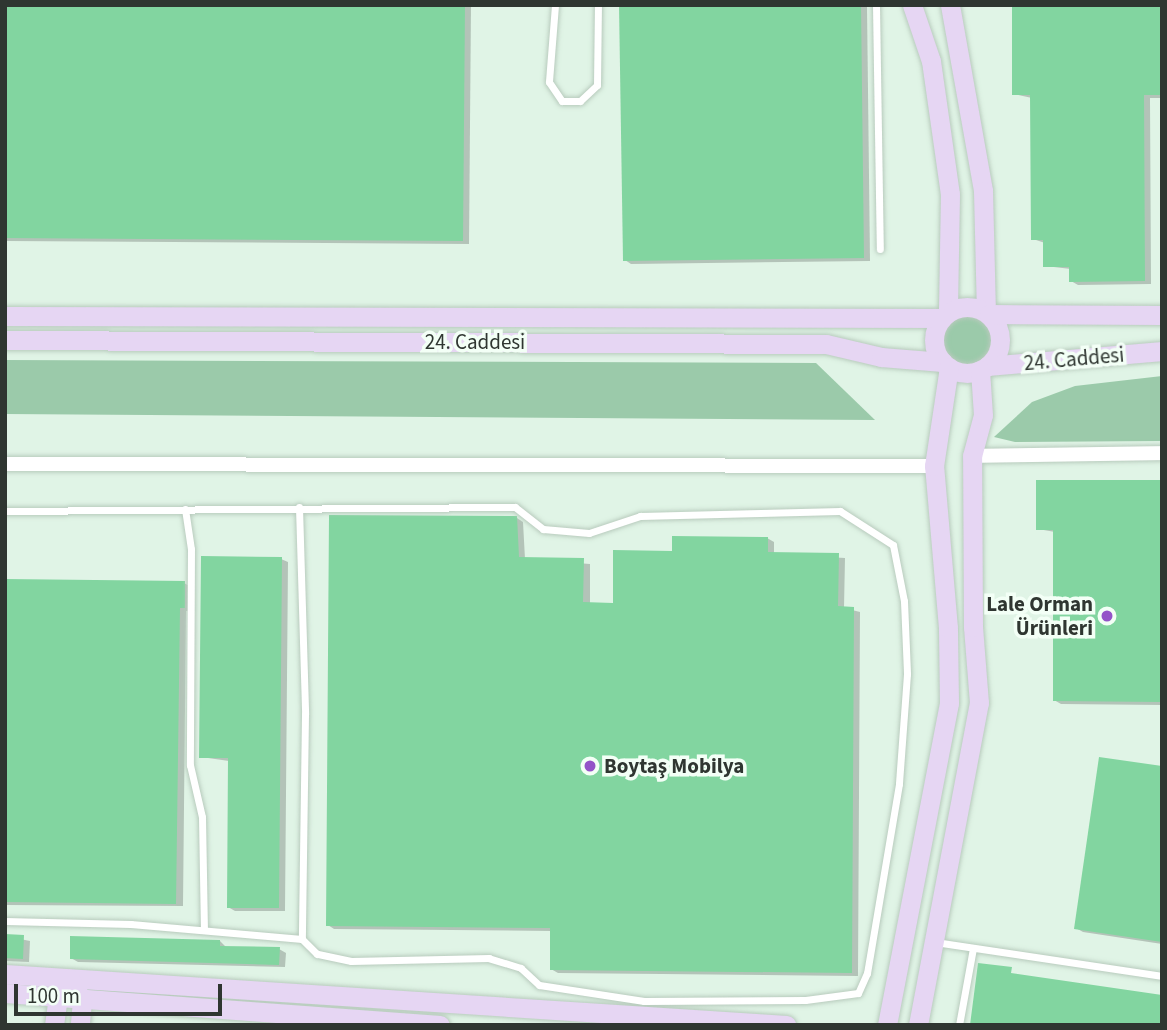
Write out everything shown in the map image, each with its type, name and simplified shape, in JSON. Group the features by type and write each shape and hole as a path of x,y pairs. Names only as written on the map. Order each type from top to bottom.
{"street":[{"path":"887,1025 949,703 948,628 934,466 946,365 934,340 945,315 950,194 931,61 912,5"},
{"path":"946,365 964,373 984,368 997,354 1001,339 987,313 983,191 950,5"},
{"path":"945,315 962,307 987,313"},
{"name":"24. Caddesi","path":"987,313 1162,315"},
{"name":"24. Caddesi","path":"5,316 945,315"},
{"name":"24. Caddesi","path":"5,340 826,344 881,356 946,365"},
{"name":"24. Caddesi","path":"984,368 1162,351"},
{"path":"918,1025 979,703 973,627 972,456 983,415 984,368"},
{"path":"972,456 1162,453"},
{"path":"5,464 934,466"},
{"path":"5,974 786,1025"},
{"path":"54,1025 58,997 70,979"},
{"path":"70,979 82,1000 80,1025"},
{"path":"5,993 440,1025"}],"lane":[{"path":"555,5 549,82 562,101 580,101 597,85 598,5"},
{"path":"876,5 880,249"},
{"path":"299,508 305,714 302,939"},
{"path":"5,511 514,508 543,529 589,533 640,516 840,511 893,545 904,601 906,674 900,784 867,973 858,993 805,1000 644,1001 539,985 521,968 489,958 351,961 317,954 302,939 204,930 5,921"},
{"path":"185,509 191,549 190,765 202,817 204,930"},
{"path":"934,942 1162,976"},
{"path":"959,1025 973,948"}],"green space":[{"path":"967,316 984,323 991,340 984,357 967,364 950,357 943,340 950,323"},
{"path":"5,360 816,363 875,420 5,414"},
{"path":"1162,376 1162,441 1015,442 994,437 1032,402 1075,386"}],"building":[{"path":"5,5 465,5 463,241 5,238"},
{"path":"619,5 861,5 864,258 623,261"},
{"path":"1012,5 1162,5 1162,95 1144,95 1145,281 1069,282 1069,267 1043,267 1043,240 1031,240 1030,95 1012,95"},
{"name":"Lale Orman Ürünleri","path":"1036,480 1162,480 1162,702 1053,701 1053,530 1036,530"},
{"name":"Boytaş Mobilya","path":"329,515 517,516 519,557 584,558 583,602 613,603 613,550 672,551 672,536 768,537 768,552 839,553 838,606 854,607 852,973 550,970 550,928 326,926"},
{"path":"201,556 282,557 279,908 227,908 228,758 199,758"},
{"path":"5,579 185,581 185,608 180,608 176,904 5,902"},
{"path":"1099,757 1162,766 1162,942 1074,929"},
{"path":"5,934 24,935 23,959 5,958"},
{"path":"70,936 220,940 220,946 280,947 279,965 70,959"},
{"path":"978,963 1012,967 1011,973 1162,995 1162,1025 970,1025"}],"place":[{"name":"Lale Orman Ürünleri","path":"1107,616"},
{"name":"Boytaş Mobilya","path":"590,766"}]}
